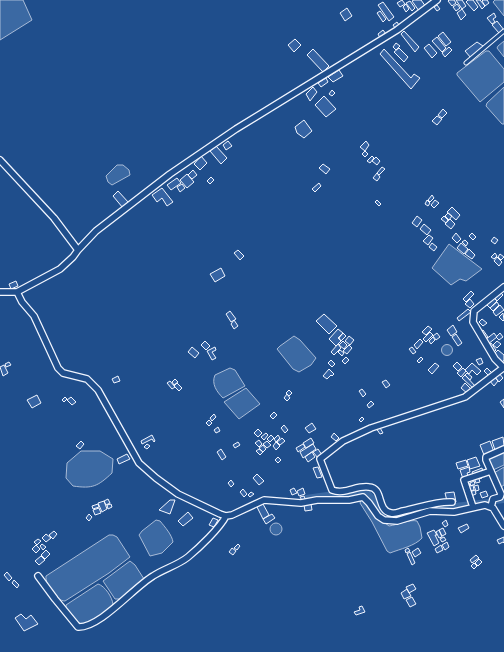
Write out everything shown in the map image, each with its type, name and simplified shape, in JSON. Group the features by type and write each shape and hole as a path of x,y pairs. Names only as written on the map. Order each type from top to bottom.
{"street":[{"path":"0,292 17,292 60,269 96,231 170,174 236,129 397,30 437,0"},
{"path":"0,160 54,218 78,250"},
{"path":"452,502 430,504 390,513 381,505 377,490 374,488 357,488 340,492 332,490 320,459 342,441 371,428 465,397 504,368 495,359 473,322 474,312 504,287"},
{"path":"17,292 22,302 34,316 58,368 63,373 86,379 98,390 139,462 156,478 178,494 226,516 232,515 264,500 301,503 318,500 349,500 360,497 366,499 378,516 384,520 390,521 397,521 430,511 454,512 485,505 492,506"},
{"path":"504,449 486,457 501,494 500,497 493,499 492,506 504,526"},
{"path":"473,507 464,480 491,471"},
{"path":"38,576 55,600 78,627 86,626 110,611 152,576 187,558 222,524 226,516"}],"lane":[{"path":"466,63 504,31"}],"water":[{"path":"0,0 23,0 32,20 0,40"},
{"path":"495,0 504,0 504,16 493,2"},
{"path":"504,41 504,57 497,48"},
{"path":"486,51 489,51 504,69 504,82 480,102 457,75 457,73"},
{"path":"504,87 504,124 502,124 486,106 487,103"},
{"path":"117,165 123,165 129,170 130,175 112,185 108,182 106,176"},
{"path":"449,244 482,269 466,281 460,279 451,285 432,268"},
{"path":"294,336 300,340 316,358 311,365 299,372 293,369 277,349"},
{"path":"445,345 449,345 451,346 451,354 445,355 442,352 442,348"},
{"path":"230,368 235,370 245,386 223,398 215,388 214,378 215,375"},
{"path":"246,388 260,404 239,419 224,402"},
{"path":"81,451 100,451 113,459 112,473 95,486 73,486 66,478 67,463"},
{"path":"504,451 504,465 493,470 488,461 489,457"},
{"path":"504,467 504,485 501,487 494,473"},
{"path":"361,500 364,501 376,516 389,526 407,521 417,521 422,538 411,545 390,553 387,551 360,503"},
{"path":"156,520 160,521 166,528 173,542 162,553 150,556 139,535"},
{"path":"276,523 280,525 282,529 280,533 276,535 272,533 270,529 272,525"},
{"path":"109,535 117,537 130,557 109,573 65,601 58,598 49,588 46,576"},
{"path":"130,561 135,565 144,579 120,599 115,599 103,581"},
{"path":"98,584 108,592 113,604 94,620 86,624 80,624 71,615 66,608 66,605"}],"building":[{"path":"402,0 405,4 400,7 397,3"},
{"path":"421,0 426,7 419,11 412,1"},
{"path":"454,0 456,3 452,6 448,1"},
{"path":"456,0 462,0 466,6 462,9"},
{"path":"468,0 473,0 478,7 474,11 466,2"},
{"path":"476,0 480,0 485,6 482,9"},
{"path":"487,0 489,3 485,6 482,1"},
{"path":"410,1 415,8 412,11 406,3"},
{"path":"383,2 394,17 389,21 378,5"},
{"path":"406,4 409,9 406,12 403,7"},
{"path":"457,4 460,8 456,11 453,7"},
{"path":"437,5 440,9 437,11 434,7"},
{"path":"347,8 352,16 345,21 340,13"},
{"path":"462,9 466,15 461,20 457,13"},
{"path":"380,11 386,19 383,22 377,13"},
{"path":"494,13 496,17 493,19 495,22 492,24 487,18"},
{"path":"497,21 504,30 499,33 492,25"},
{"path":"397,22 399,25 395,28 393,25"},
{"path":"383,30 386,34 380,38 378,34"},
{"path":"404,31 419,47 415,52 401,34"},
{"path":"443,32 451,42 446,46 438,36"},
{"path":"437,37 446,48 442,52 432,41"},
{"path":"295,39 301,45 294,52 288,45"},
{"path":"477,42 483,46 471,58 465,51"},
{"path":"396,43 400,46 396,50 393,47"},
{"path":"429,44 437,53 432,58 424,48"},
{"path":"449,47 452,50 445,57 442,53"},
{"path":"399,48 408,57 404,62 394,52"},
{"path":"313,49 329,66 323,72 307,55"},
{"path":"384,49 411,78 414,74 420,78 411,89 380,54"},
{"path":"339,70 343,76 333,82 328,77"},
{"path":"326,78 328,82 321,87 318,83"},
{"path":"313,87 317,92 310,101 306,94"},
{"path":"332,90 335,93 332,96 329,94"},
{"path":"324,96 336,109 326,117 315,105"},
{"path":"443,109 447,113 442,118 438,115"},
{"path":"437,116 442,119 437,125 432,121"},
{"path":"304,120 312,131 304,138 297,133 295,127"},
{"path":"228,141 232,146 226,150 223,145"},
{"path":"366,141 369,145 365,151 360,147"},
{"path":"216,146 227,158 221,164 210,151"},
{"path":"365,151 368,154 365,157 362,154"},
{"path":"201,156 207,163 200,170 194,164"},
{"path":"372,156 374,158 370,163 367,161"},
{"path":"376,157 380,161 377,165 372,161"},
{"path":"323,164 330,169 326,174 319,168"},
{"path":"382,167 385,169 379,175 377,173"},
{"path":"193,170 197,175 192,179 188,175"},
{"path":"377,173 380,177 377,181 373,178"},
{"path":"187,174 194,182 187,188 180,180"},
{"path":"211,177 214,180 210,184 207,181"},
{"path":"177,178 181,183 171,190 167,185"},
{"path":"319,183 321,186 315,192 312,189"},
{"path":"182,184 185,188 180,192 177,187"},
{"path":"162,188 173,202 167,206 162,198 157,202 152,195"},
{"path":"118,191 129,203 123,208 113,196"},
{"path":"432,195 434,198 430,202 428,200"},
{"path":"377,200 381,204 379,206 375,202"},
{"path":"427,200 430,203 428,206 425,204"},
{"path":"435,200 439,203 434,208 431,205"},
{"path":"452,207 460,215 456,220 447,212"},
{"path":"448,213 452,216 449,220 445,216"},
{"path":"417,216 422,220 417,227 412,223"},
{"path":"444,216 448,220 446,223 441,219"},
{"path":"450,219 455,224 451,229 445,224"},
{"path":"424,224 431,230 427,235 420,229"},
{"path":"456,233 461,239 457,243 452,238"},
{"path":"472,233 476,237 473,240 469,236"},
{"path":"429,235 433,238 428,245 423,241"},
{"path":"494,237 498,240 495,244 491,241"},
{"path":"465,240 468,243 466,246 462,242"},
{"path":"432,243 437,247 434,251 429,247"},
{"path":"461,243 468,249 464,254 457,248"},
{"path":"469,249 475,255 472,259 465,254"},
{"path":"238,250 244,256 240,260 234,253"},
{"path":"495,253 497,256 494,259 491,257"},
{"path":"500,254 504,257 501,260 498,257"},
{"path":"497,257 502,262 499,266 494,261"},
{"path":"221,268 225,276 215,282 210,274"},
{"path":"16,281 18,286 11,289 9,284"},
{"path":"471,291 474,294 466,302 463,299"},
{"path":"500,292 503,295 497,301 494,298"},
{"path":"494,297 497,301 490,308 486,304"},
{"path":"470,299 474,304 470,308 465,304"},
{"path":"497,302 499,305 493,311 490,308"},
{"path":"500,305 504,310 496,316 493,312"},
{"path":"468,309 471,312 459,321 457,318"},
{"path":"230,311 236,319 231,322 226,314"},
{"path":"503,313 504,320 503,321 499,317"},
{"path":"324,314 337,326 329,334 316,321"},
{"path":"482,319 487,323 483,326 479,322"},
{"path":"234,320 238,326 234,329 231,324"},
{"path":"453,325 457,332 451,336 447,330"},
{"path":"428,326 432,329 426,335 422,332"},
{"path":"338,329 343,333 338,338 341,341 336,346 329,339"},
{"path":"483,330 488,337 485,339 480,332"},
{"path":"430,332 433,335 426,342 423,339"},
{"path":"343,333 346,336 341,341 339,338"},
{"path":"437,333 440,337 436,340 433,336"},
{"path":"494,333 497,337 488,344 485,340"},
{"path":"500,333 503,337 499,340 496,337"},
{"path":"456,334 462,343 458,346 452,337"},
{"path":"349,336 354,340 350,345 345,341"},
{"path":"433,337 435,340 431,344 429,341"},
{"path":"420,339 423,342 417,349 414,345"},
{"path":"205,341 210,346 206,350 201,345"},
{"path":"343,341 347,345 344,349 339,345"},
{"path":"497,341 501,344 497,348 493,345"},
{"path":"491,343 496,350 493,353 488,345"},
{"path":"338,344 341,348 334,355 331,352"},
{"path":"349,345 352,348 347,354 343,351"},
{"path":"192,347 199,353 195,358 188,352"},
{"path":"215,347 216,350 212,352 216,358 212,360 207,351"},
{"path":"412,347 416,352 413,354 409,349"},
{"path":"340,350 344,353 342,356 338,352"},
{"path":"498,350 504,355 504,360 502,363 494,354"},
{"path":"346,357 349,360 345,364 342,361"},
{"path":"421,357 423,359 419,363 417,361"},
{"path":"481,358 483,363 479,365 476,360"},
{"path":"331,360 335,364 332,367 328,363"},
{"path":"9,362 11,365 6,367 5,364"},
{"path":"457,362 462,367 458,371 453,366"},
{"path":"435,363 439,366 432,374 428,370"},
{"path":"472,363 481,371 477,375 472,370 469,374 465,370"},
{"path":"4,365 8,373 3,376 0,367"},
{"path":"463,368 466,371 461,377 457,373"},
{"path":"487,368 493,374 490,377 484,371"},
{"path":"329,369 334,374 327,379 323,376"},
{"path":"498,372 503,378 499,382 494,376"},
{"path":"467,373 472,377 470,380 465,375"},
{"path":"465,375 476,387 474,389 462,378"},
{"path":"493,375 498,381 494,386 489,380"},
{"path":"118,376 120,381 114,383 112,379"},
{"path":"175,379 178,382 174,385 172,382"},
{"path":"386,380 390,385 386,388 382,382"},
{"path":"170,381 175,387 172,389 167,383"},
{"path":"177,383 182,388 179,391 174,386"},
{"path":"465,383 472,390 468,394 461,388"},
{"path":"362,389 366,394 363,397 359,391"},
{"path":"289,390 292,393 289,396 286,393"},
{"path":"287,394 290,398 287,401 284,398"},
{"path":"37,395 41,403 32,408 27,400"},
{"path":"65,397 67,399 64,402 62,400"},
{"path":"71,397 76,402 72,405 67,400"},
{"path":"504,399 504,408 500,402"},
{"path":"371,401 374,404 369,408 367,405"},
{"path":"274,412 277,415 273,419 270,416"},
{"path":"214,414 216,417 212,421 210,418"},
{"path":"362,417 364,419 361,422 359,420"},
{"path":"209,420 212,423 209,426 206,423"},
{"path":"312,423 316,429 309,433 305,428"},
{"path":"284,425 288,430 285,433 281,428"},
{"path":"379,426 383,433 380,434 376,428"},
{"path":"218,427 220,431 216,433 214,430"},
{"path":"258,429 262,433 258,437 254,433"},
{"path":"266,433 268,435 264,440 261,437"},
{"path":"334,433 339,438 336,441 331,437"},
{"path":"152,435 155,441 154,442 152,439 142,444 141,441"},
{"path":"271,435 274,438 270,442 267,439"},
{"path":"278,435 280,438 276,442 274,439"},
{"path":"503,437 504,446 495,450 492,441"},
{"path":"282,438 285,441 280,445 277,442"},
{"path":"311,438 314,443 306,448 303,443"},
{"path":"259,440 262,444 259,447 255,443"},
{"path":"81,441 84,444 80,449 76,446"},
{"path":"267,441 271,445 267,448 263,444"},
{"path":"490,441 494,452 484,455 480,445"},
{"path":"238,442 240,445 235,448 233,445"},
{"path":"276,442 280,446 276,450 273,446"},
{"path":"147,444 150,446 147,449 144,447"},
{"path":"303,444 305,447 298,452 296,448"},
{"path":"313,444 316,449 303,458 300,452"},
{"path":"263,445 266,449 263,452 259,448"},
{"path":"221,449 226,457 222,460 217,452"},
{"path":"259,449 263,452 260,455 256,451"},
{"path":"318,449 322,455 318,458 313,452"},
{"path":"312,452 315,457 308,462 305,457"},
{"path":"127,454 130,459 119,464 117,459"},
{"path":"278,457 281,460 278,463 275,460"},
{"path":"476,457 480,466 470,469 467,460"},
{"path":"466,460 468,466 458,469 456,463"},
{"path":"318,467 322,477 317,478 313,468"},
{"path":"469,467 470,472 467,473 469,478 463,479 460,470"},
{"path":"482,468 483,473 474,476 472,472"},
{"path":"257,474 264,481 259,485 253,478"},
{"path":"481,475 482,478 479,479 480,482 476,483 474,478"},
{"path":"231,480 234,484 231,487 228,483"},
{"path":"474,481 475,484 471,486 470,483"},
{"path":"469,483 470,486 473,485 474,490 469,491 467,484"},
{"path":"478,485 479,490 476,491 474,486"},
{"path":"294,488 297,493 292,495 290,490"},
{"path":"303,488 305,494 299,496 297,491"},
{"path":"243,489 247,494 244,497 240,492"},
{"path":"475,490 476,494 471,496 470,492"},
{"path":"486,491 488,496 482,498 480,493"},
{"path":"251,492 254,494 250,497 248,495"},
{"path":"454,492 456,502 447,501 445,493"},
{"path":"304,496 306,501 303,502 300,497"},
{"path":"108,499 110,503 106,505 104,501"},
{"path":"170,500 175,500 170,514 159,510"},
{"path":"104,501 107,509 102,512 98,503"},
{"path":"98,504 99,507 93,509 92,506"},
{"path":"111,504 112,507 108,509 107,505"},
{"path":"263,504 269,515 263,519 257,507"},
{"path":"311,504 312,510 305,511 304,505"},
{"path":"99,508 101,513 95,515 93,510"},
{"path":"188,512 193,518 183,526 178,521"},
{"path":"89,514 92,517 89,521 86,518"},
{"path":"272,514 275,518 266,524 263,519"},
{"path":"213,518 218,520 214,527 209,525"},
{"path":"446,520 448,525 445,527 442,523"},
{"path":"467,524 469,528 461,533 458,528"},
{"path":"443,528 446,534 442,536 439,530"},
{"path":"434,530 439,543 434,546 427,533"},
{"path":"439,530 442,537 439,538 436,532"},
{"path":"54,531 57,534 53,539 49,535"},
{"path":"46,534 51,538 46,542 42,538"},
{"path":"444,537 446,540 442,542 440,539"},
{"path":"504,537 504,543 499,544 497,540"},
{"path":"38,539 41,541 37,545 34,542"},
{"path":"447,542 449,547 445,550 442,545"},
{"path":"42,544 46,547 43,550 40,546"},
{"path":"238,544 240,546 237,550 234,548"},
{"path":"36,545 40,549 36,553 32,549"},
{"path":"441,545 443,550 437,553 435,549"},
{"path":"232,548 236,551 233,555 229,552"},
{"path":"408,548 410,551 406,553 405,550"},
{"path":"418,548 421,553 415,557 412,552"},
{"path":"46,550 50,554 45,559 41,555"},
{"path":"410,552 415,563 412,565 407,554"},
{"path":"476,555 479,558 472,563 470,560"},
{"path":"41,556 45,560 39,565 35,561"},
{"path":"479,559 482,562 478,566 475,563"},
{"path":"474,563 477,566 474,569 471,566"},
{"path":"7,572 12,578 9,581 4,575"},
{"path":"14,580 19,585 17,588 12,583"},
{"path":"413,584 416,589 409,593 406,587"},
{"path":"407,589 411,596 404,599 401,593"},
{"path":"412,597 416,604 410,607 406,600"},
{"path":"362,606 365,612 356,615 354,612 360,610 359,607"},
{"path":"21,614 26,619 31,615 38,624 24,631 15,618"}],"waterway":[{"path":"306,498 327,495 346,496 363,492 368,493 384,513 392,516 436,507 504,500"}]}
